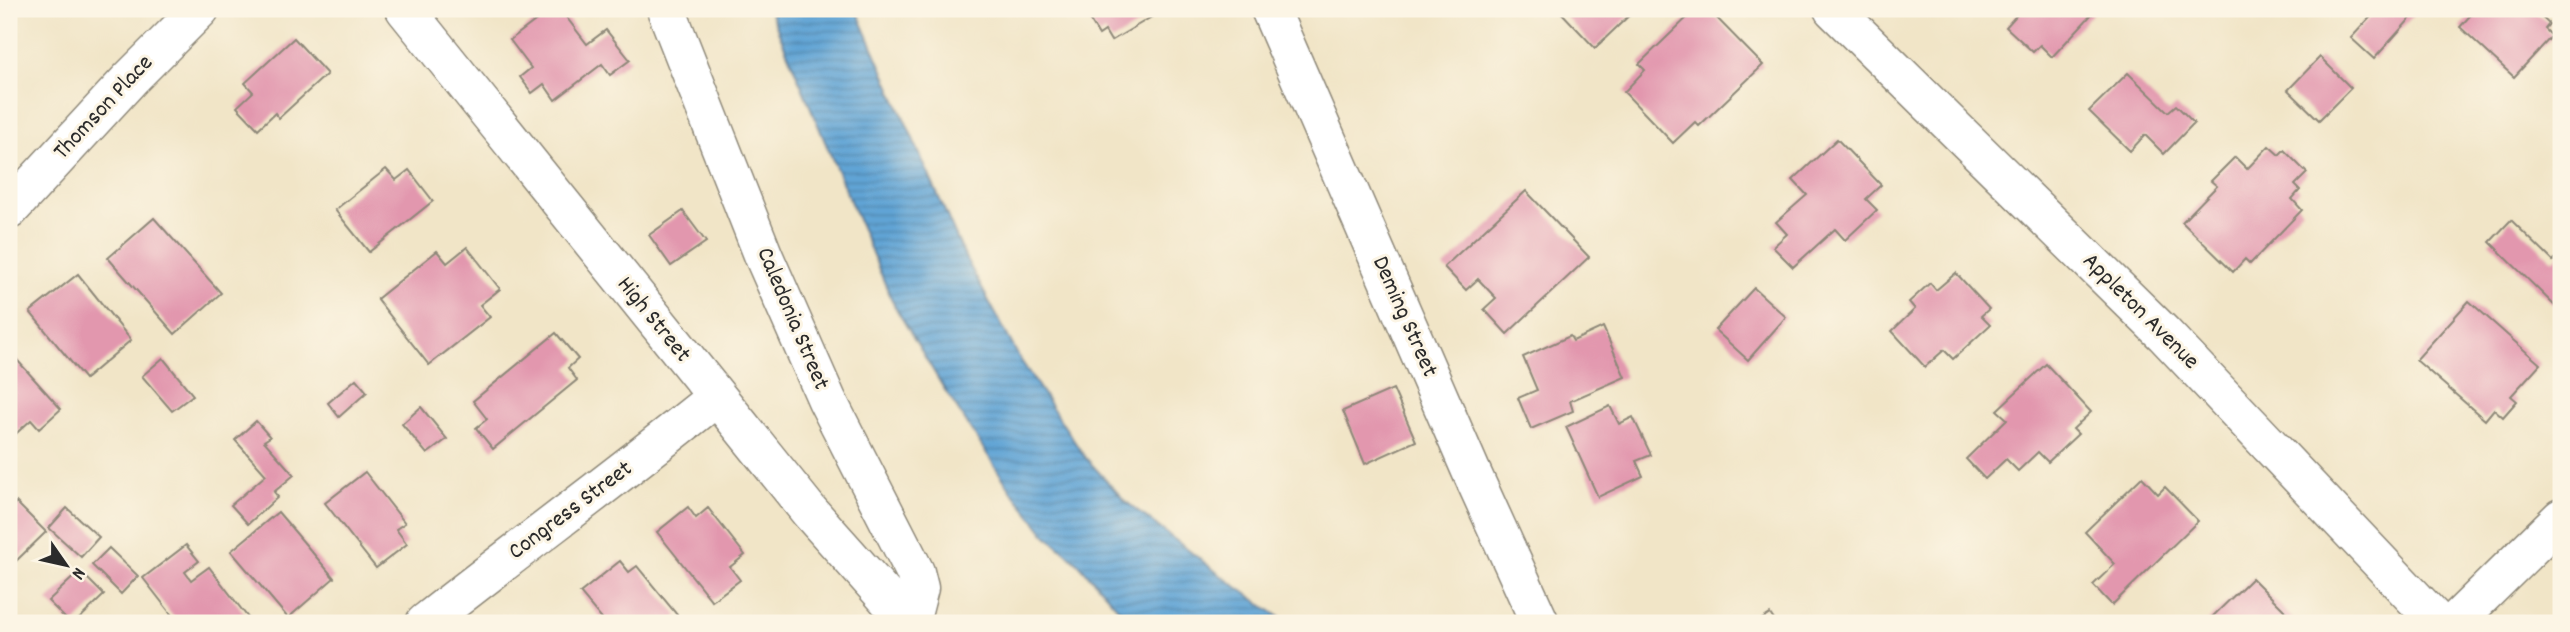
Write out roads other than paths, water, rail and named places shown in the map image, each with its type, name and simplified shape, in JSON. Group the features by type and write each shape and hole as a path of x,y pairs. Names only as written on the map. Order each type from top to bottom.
{"street":[{"name":"Thomson Place","path":"9,210 130,79 200,9"},
{"name":"High Street","path":"405,9 715,398 809,512 910,623"},
{"name":"Caledonia Street","path":"666,9 764,257 827,400 915,572 919,587 910,623"},
{"name":"Deming Street","path":"1270,9 1540,623"},
{"name":"Appleton Avenue","path":"1833,9 2164,334 2438,623"},
{"name":"Congress Street","path":"425,623 524,545 622,474 715,398"},
{"path":"2454,623 2561,518"}],"water":[{"path":"769,9 856,9 965,257 1020,359 1084,456 1125,501 1223,577 1288,623 1131,623 1078,563 1046,535 1010,489 943,387 894,305"}]}
